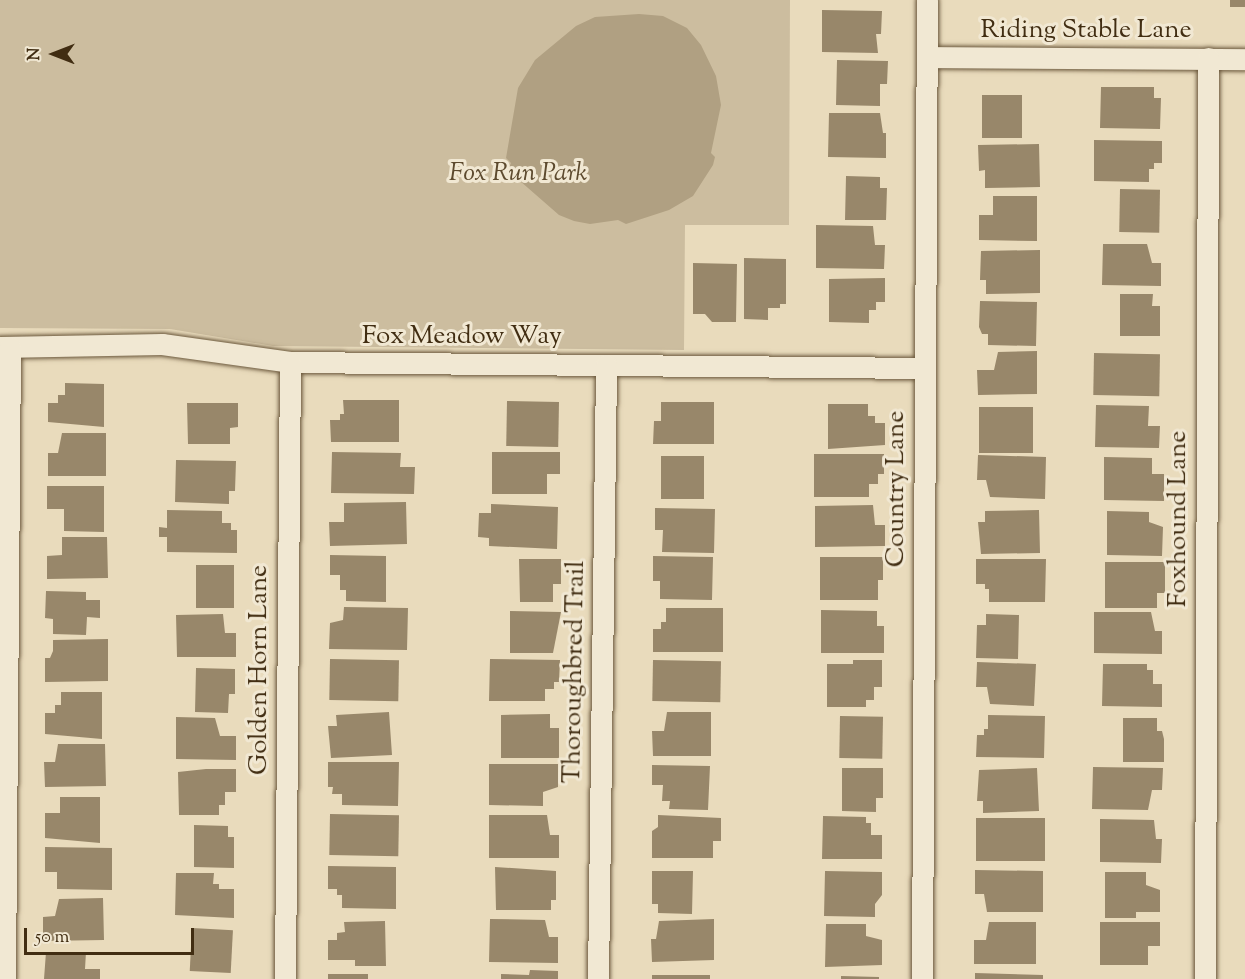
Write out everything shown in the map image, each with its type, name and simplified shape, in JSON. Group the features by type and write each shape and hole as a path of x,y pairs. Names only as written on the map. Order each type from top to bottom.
{"street":[{"name":"Country Lane","path":"922,979 927,0"},
{"name":"Riding Stable Lane","path":"927,57 1245,59"},
{"name":"Foxhound Lane","path":"1205,979 1208,58"},
{"name":"Fox Meadow Way","path":"5,347 162,344 290,362 925,368"},
{"path":"5,347 6,979"},
{"name":"Golden Horn Lane","path":"285,979 290,362"},
{"name":"Thoroughbred Trail","path":"598,979 606,365"}],"green space":[{"name":"Fox Run Park","path":"0,0 790,0 789,225 685,225 684,350 273,346 170,329 0,328"}],"shaded area":[{"path":"639,14 663,16 687,28 701,45 716,76 721,105 711,153 715,157 713,165 693,196 669,210 626,224 618,220 590,224 574,221 559,215 520,181 519,175 508,170 511,163 506,158 518,88 535,60 576,26 595,17"}],"building":[{"path":"1230,0 1245,0 1245,7 1230,7"},
{"path":"822,10 882,11 881,34 876,34 878,53 822,52"},
{"path":"837,60 888,61 887,84 880,84 880,106 836,105"},
{"path":"1101,87 1154,87 1154,98 1161,98 1160,129 1100,128"},
{"path":"982,95 1022,95 1022,138 982,138"},
{"path":"829,113 880,113 883,133 886,133 886,158 828,157"},
{"path":"1094,140 1162,141 1162,163 1154,163 1154,169 1149,169 1149,182 1094,181"},
{"path":"1039,144 1040,187 985,188 985,170 979,171 978,145"},
{"path":"846,176 880,177 880,188 887,188 886,220 845,220"},
{"path":"1120,189 1160,190 1159,233 1119,232"},
{"path":"993,196 1037,196 1037,241 979,240 979,215 993,215"},
{"path":"816,225 873,226 875,245 885,245 884,269 816,268"},
{"path":"1103,244 1147,244 1152,263 1161,263 1161,286 1102,285"},
{"path":"1040,250 1040,293 986,294 986,280 980,280 981,251"},
{"path":"744,258 786,259 786,304 780,304 780,308 768,308 768,320 744,319"},
{"path":"693,263 737,264 736,322 712,322 705,314 693,314"},
{"path":"885,278 885,302 876,302 876,310 869,310 869,323 829,322 829,279"},
{"path":"1120,294 1153,294 1152,306 1160,306 1160,336 1120,336"},
{"path":"980,301 1037,302 1036,346 988,345 988,334 982,334 979,327"},
{"path":"1037,351 1037,394 978,395 977,370 994,370 998,352"},
{"path":"1094,353 1160,354 1159,396 1093,395"},
{"path":"65,383 104,384 104,427 48,422 48,403 58,403 58,395 65,395"},
{"path":"343,400 399,400 399,442 331,442 330,420 340,420 340,414 344,414"},
{"path":"507,401 559,402 558,447 506,446"},
{"path":"661,402 714,402 714,444 653,444 654,421 661,421"},
{"path":"187,403 238,403 238,427 230,428 230,444 188,444"},
{"path":"828,404 868,404 868,416 875,416 875,423 885,423 885,445 828,449"},
{"path":"1096,405 1149,406 1148,426 1160,426 1159,448 1095,447"},
{"path":"979,407 1033,407 1033,453 979,453"},
{"path":"62,433 106,433 106,476 48,476 48,453 58,453"},
{"path":"332,452 401,453 400,467 415,467 414,494 331,493"},
{"path":"492,452 560,452 560,474 547,474 547,494 492,494"},
{"path":"814,454 884,454 884,474 878,474 878,484 869,484 869,497 814,497"},
{"path":"978,455 1046,457 1045,499 990,497 986,480 977,480"},
{"path":"661,456 704,456 704,499 661,499"},
{"path":"1104,457 1152,458 1152,474 1164,474 1164,501 1104,500"},
{"path":"176,460 236,461 235,491 229,491 229,504 175,502"},
{"path":"47,486 104,486 104,532 64,531 64,509 47,509"},
{"path":"406,502 407,544 330,546 329,522 344,522 344,503"},
{"path":"491,504 558,507 557,549 489,546 489,538 478,537 479,513 491,513"},
{"path":"873,505 875,525 885,525 885,546 815,547 815,506"},
{"path":"655,508 715,509 714,553 662,552 663,530 655,530"},
{"path":"167,510 222,511 222,523 231,523 231,530 237,530 237,553 167,552 167,537 159,537 159,527 167,528"},
{"path":"1039,510 1040,553 981,554 978,522 985,522 985,511"},
{"path":"1107,511 1149,512 1149,522 1163,527 1162,556 1107,555"},
{"path":"62,537 107,537 108,578 47,579 47,556 62,555"},
{"path":"330,555 386,556 386,602 346,601 346,590 340,590 340,575 330,575"},
{"path":"653,556 713,557 712,600 660,599 660,581 653,581"},
{"path":"820,557 883,557 883,580 878,580 878,600 820,600"},
{"path":"519,559 561,559 561,584 553,584 553,602 520,602"},
{"path":"976,559 1046,559 1045,602 989,602 989,589 985,589 985,584 976,584"},
{"path":"1105,562 1165,562 1165,593 1157,593 1157,608 1105,608"},
{"path":"196,565 234,565 234,608 196,608"},
{"path":"46,591 86,592 86,600 100,600 100,618 87,617 86,635 53,634 53,619 45,618"},
{"path":"344,607 408,608 407,650 329,649 330,623 343,620"},
{"path":"666,608 723,608 723,652 653,652 653,629 661,629 661,622 666,622"},
{"path":"821,610 877,611 877,626 884,626 884,653 821,653"},
{"path":"510,611 561,612 553,653 510,653"},
{"path":"1094,612 1151,612 1155,631 1162,631 1162,654 1094,653"},
{"path":"223,614 225,633 236,633 236,657 177,657 176,615"},
{"path":"986,614 1019,615 1018,659 976,658 977,625 986,625"},
{"path":"108,639 108,681 45,682 45,658 50,658 53,651 53,640"},
{"path":"330,659 399,660 398,701 329,700"},
{"path":"490,659 560,660 559,682 554,682 554,689 545,689 545,701 489,701"},
{"path":"653,660 721,661 720,702 652,701"},
{"path":"853,660 882,660 882,687 874,687 874,700 866,700 866,707 827,707 827,664 853,664"},
{"path":"977,662 1036,664 1034,706 990,704 987,687 976,687"},
{"path":"1103,664 1147,664 1147,670 1153,670 1153,684 1162,684 1162,707 1102,706"},
{"path":"196,668 235,669 235,694 229,694 228,713 195,712"},
{"path":"61,692 102,692 102,739 45,734 45,713 55,713 55,705 61,705"},
{"path":"389,712 392,755 331,758 328,726 337,726 336,715"},
{"path":"667,712 711,712 711,756 653,756 652,731 664,731"},
{"path":"550,714 550,728 559,728 559,758 501,758 501,715"},
{"path":"988,715 1045,716 1044,758 976,757 977,735 984,735 984,729 988,729"},
{"path":"840,716 883,717 882,759 839,758"},
{"path":"176,717 215,718 220,736 236,736 236,760 176,759"},
{"path":"1123,718 1157,718 1157,731 1162,731 1164,739 1164,762 1123,762"},
{"path":"58,744 105,744 106,786 45,787 44,762 55,762"},
{"path":"328,762 399,762 398,806 342,805 342,794 332,794 333,787 328,787"},
{"path":"489,764 558,764 558,787 543,792 543,806 489,805"},
{"path":"652,765 710,766 708,810 669,809 670,801 662,801 663,785 652,785"},
{"path":"1093,767 1163,768 1162,790 1152,790 1148,810 1092,809"},
{"path":"842,768 883,768 883,798 876,798 876,812 842,811"},
{"path":"1037,768 1039,811 983,813 983,801 977,801 979,770"},
{"path":"236,769 236,792 225,792 225,805 219,805 219,815 179,815 178,772"},
{"path":"60,797 100,797 100,843 45,838 45,813 60,813"},
{"path":"330,814 399,815 398,856 329,855"},
{"path":"489,815 547,815 550,835 559,835 559,858 489,858"},
{"path":"658,815 721,818 721,841 713,841 713,858 652,858 652,831 658,827"},
{"path":"823,816 866,817 866,823 871,823 871,835 882,835 882,859 822,859"},
{"path":"976,818 1045,818 1045,861 976,861"},
{"path":"1100,819 1154,820 1156,839 1162,839 1161,863 1100,862"},
{"path":"194,825 228,826 228,837 234,837 234,868 194,867"},
{"path":"45,847 112,848 112,890 57,889 57,872 45,872"},
{"path":"328,866 396,867 396,909 342,908 342,895 337,895 337,889 328,889"},
{"path":"495,867 556,871 556,900 551,900 551,910 496,910"},
{"path":"975,870 1043,871 1043,912 987,912 984,894 975,894"},
{"path":"652,871 693,871 692,914 658,913 658,904 652,904"},
{"path":"825,871 882,872 882,895 875,904 875,917 824,916"},
{"path":"1105,872 1146,872 1146,885 1160,890 1160,912 1136,912 1136,918 1105,918"},
{"path":"176,873 214,873 213,884 219,884 219,889 234,889 234,918 175,915"},
{"path":"103,898 104,940 43,941 43,917 55,916 59,899"},
{"path":"490,919 545,920 549,937 558,937 558,963 489,962"},
{"path":"714,919 714,960 652,962 651,939 656,939 659,921"},
{"path":"385,921 386,966 355,966 355,960 328,960 328,940 337,940 337,933 345,932 344,922"},
{"path":"989,922 1036,922 1036,964 974,964 974,940 986,940"},
{"path":"1100,922 1160,922 1160,946 1148,946 1148,965 1100,965"},
{"path":"826,924 866,924 866,936 882,940 882,965 825,967"},
{"path":"192,928 233,930 231,973 190,971"},
{"path":"46,952 86,952 85,969 100,969 100,979 44,979"},
{"path":"530,970 558,971 558,979 501,979 501,974 529,975"},
{"path":"975,973 1043,975 1043,979 975,979"},
{"path":"328,974 368,974 368,979 328,979"},
{"path":"652,975 710,975 710,979 652,979"},
{"path":"841,976 879,977 879,979 841,979"}]}
